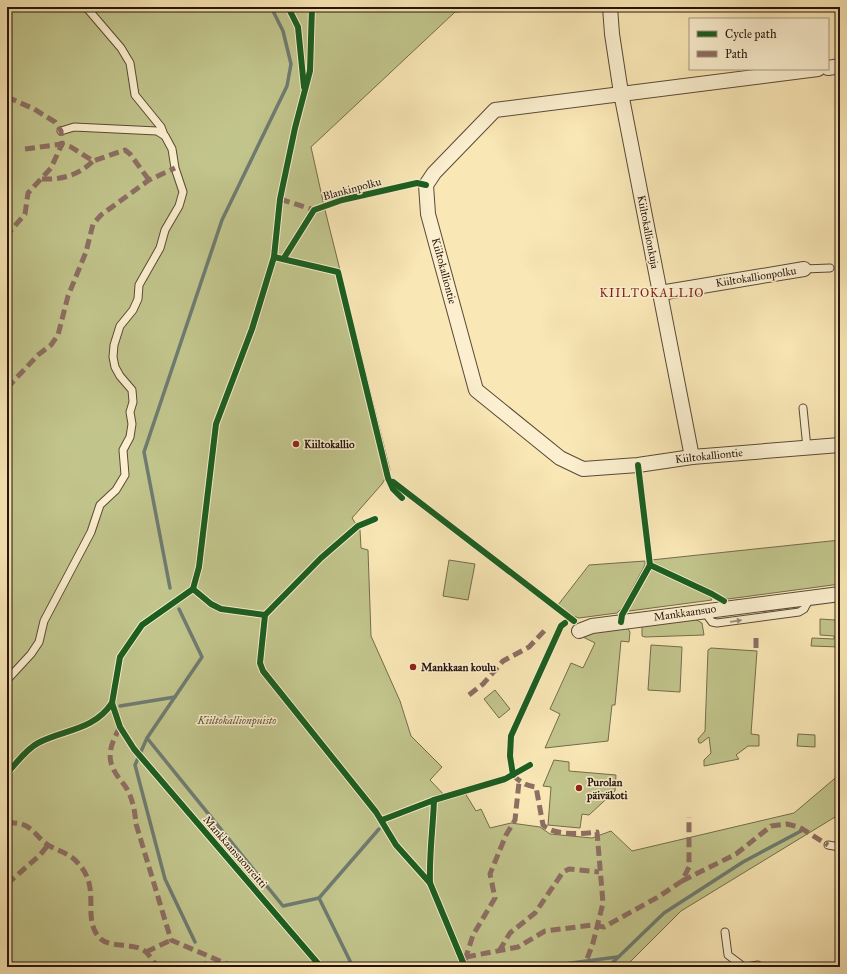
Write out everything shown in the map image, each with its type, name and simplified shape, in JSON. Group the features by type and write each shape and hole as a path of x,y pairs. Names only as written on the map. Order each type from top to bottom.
{"street":[{"name":"Kiiltokallionkuja","path":"610,7 612,34 621,93 692,457"},
{"path":"829,68 840,66"},
{"name":"Kiiltokalliontie","path":"810,70 495,110 434,173 426,185 428,214 476,390 560,458 582,469 638,465 692,457 840,445"},
{"name":"Kiiltokallionpolku","path":"660,293 804,269"},
{"name":"Mankkaansuo","path":"579,631 592,626 704,610 840,594"}],"lane":[{"path":"7,680 31,654 39,642 44,621 91,532 100,505 116,490 125,475 123,450 130,437 132,424 130,412 133,402 132,390 120,376 115,367 113,357 114,345 120,326 133,310 138,300 139,285 143,275 154,261 160,248 165,230 179,206 183,192 175,168 172,149 161,128 135,95 130,63 121,48 86,7"},
{"path":"61,131 74,126 157,131 165,136"},
{"path":"804,269 830,268"},
{"path":"803,408 807,448"},
{"path":"828,845 840,847"},
{"path":"725,932 728,955 745,967 759,967"}],"green space":[{"name":"Kiiltokallionpuisto","path":"7,7 521,7 455,12 311,147 325,210 390,470 382,484 352,518 360,530 361,548 368,550 371,636 400,701 411,736 442,767 430,780 447,798 465,793 476,811 481,809 490,828 511,823 540,827 550,834 592,838 611,831 632,851 794,813 840,774 840,814 681,911 625,967 7,967"},
{"path":"840,540 840,584 728,599 653,565 651,560"},
{"path":"449,560 475,564 468,600 443,596"},
{"path":"645,561 645,565 622,608 617,613 579,618 573,616 558,605 589,565"},
{"path":"653,569 709,595 712,600 629,611 627,608 647,572"},
{"path":"837,614 840,614 840,647 811,646 812,638 834,639 834,636 820,635 820,619 835,620"},
{"path":"693,618 702,623 704,635 642,636 642,627 644,624"},
{"path":"627,627 630,632 629,642 621,641 615,705 612,705 608,741 545,748 560,714 550,709 571,663 583,668 595,643 583,637 586,634"},
{"path":"651,645 682,647 680,692 648,690"},
{"path":"711,648 757,651 751,734 759,735 759,746 748,746 736,755 739,759 704,766 704,760 711,753 709,737 701,743 699,743 698,739 705,731 708,650"},
{"path":"495,690 510,709 499,718 484,699"},
{"path":"798,734 815,735 815,747 797,746"},
{"name":"Purolan päiväkoti","path":"554,760 569,762 569,771 616,775 615,791 589,815 582,814 580,828 548,825 551,787 543,786"}],"waterway":[{"path":"170,588 144,452 222,220 287,86 291,64 283,31 271,7"},
{"path":"179,609 202,657 147,738 135,765 165,879 195,942"},
{"path":"120,706 175,697"},
{"path":"147,738 283,906 319,898"},
{"path":"353,967 319,898 379,829"},
{"path":"608,967 664,913 743,862 801,831"},
{"path":"541,967 617,957"},
{"path":"205,963 207,967"}],"marked path":[{"path":"7,97 34,109 55,122 61,131 62,144 51,168 28,193 25,214 7,235"},
{"path":"25,149 62,144 71,147 93,161 125,150 130,154 149,180"},
{"path":"42,179 56,179 70,176 82,170 93,161"},
{"path":"7,388 38,355 51,345 58,335 68,296 86,252 93,224 101,215 149,180 175,168"},
{"path":"280,199 314,210"},
{"path":"469,695 483,684 503,661 529,647 547,628"},
{"path":"756,638 756,651"},
{"path":"120,727 111,747 111,763 114,771 131,797 136,824 171,940 234,967"},
{"path":"513,775 523,783 536,787 543,825 548,829 561,833 597,832 603,903 593,943 584,967"},
{"path":"465,960 473,935 495,898 490,874 506,835 515,820 519,782"},
{"path":"466,957 518,947 545,931 593,925 604,927 658,897 682,881 689,867 689,817"},
{"path":"7,823 22,824 27,826 48,845 74,859 89,881 91,920 98,936 108,943 141,949 146,952 157,967"},
{"path":"682,881 736,854 771,826 787,824 799,827 828,845"},
{"path":"7,884 40,855 48,845"},
{"path":"499,951 510,933 535,913 563,872 569,869 599,872"},
{"path":"146,952 171,940"}],"cycle path":[{"path":"288,7 298,27 304,87"},
{"name":"Mankkaansuonreitti","path":"312,7 310,71 295,128 280,199 274,257 252,329 216,424 199,567 193,589 142,625 120,657 112,703 120,727 134,749 321,967"},
{"name":"Blankinpolku","path":"284,258 314,210 342,200 417,183 426,185"},
{"path":"274,257 338,272 388,478 393,489 402,498"},
{"path":"638,465 650,565 724,601"},
{"path":"393,482 574,621"},
{"path":"375,519 358,526 321,558 265,615 260,663 263,671 376,812 396,845 430,883 465,967"},
{"path":"621,622 622,615 650,565"},
{"path":"193,589 211,604 221,609 265,615"},
{"path":"513,775 510,756 511,736 561,626 565,623"},
{"path":"7,773 33,746 48,738 87,724 96,719 112,703"},
{"path":"434,800 505,779 530,765"},
{"path":"382,820 434,800 430,883"}],"place":[{"name":"Kiiltokallio","path":"296,444"},
{"name":"Mankkaan koulu","path":"413,667"},
{"name":"Purolan päiväkoti","path":"579,788"}],"district":[{"name":"KIILTOKALLIO","path":"652,293"}]}
